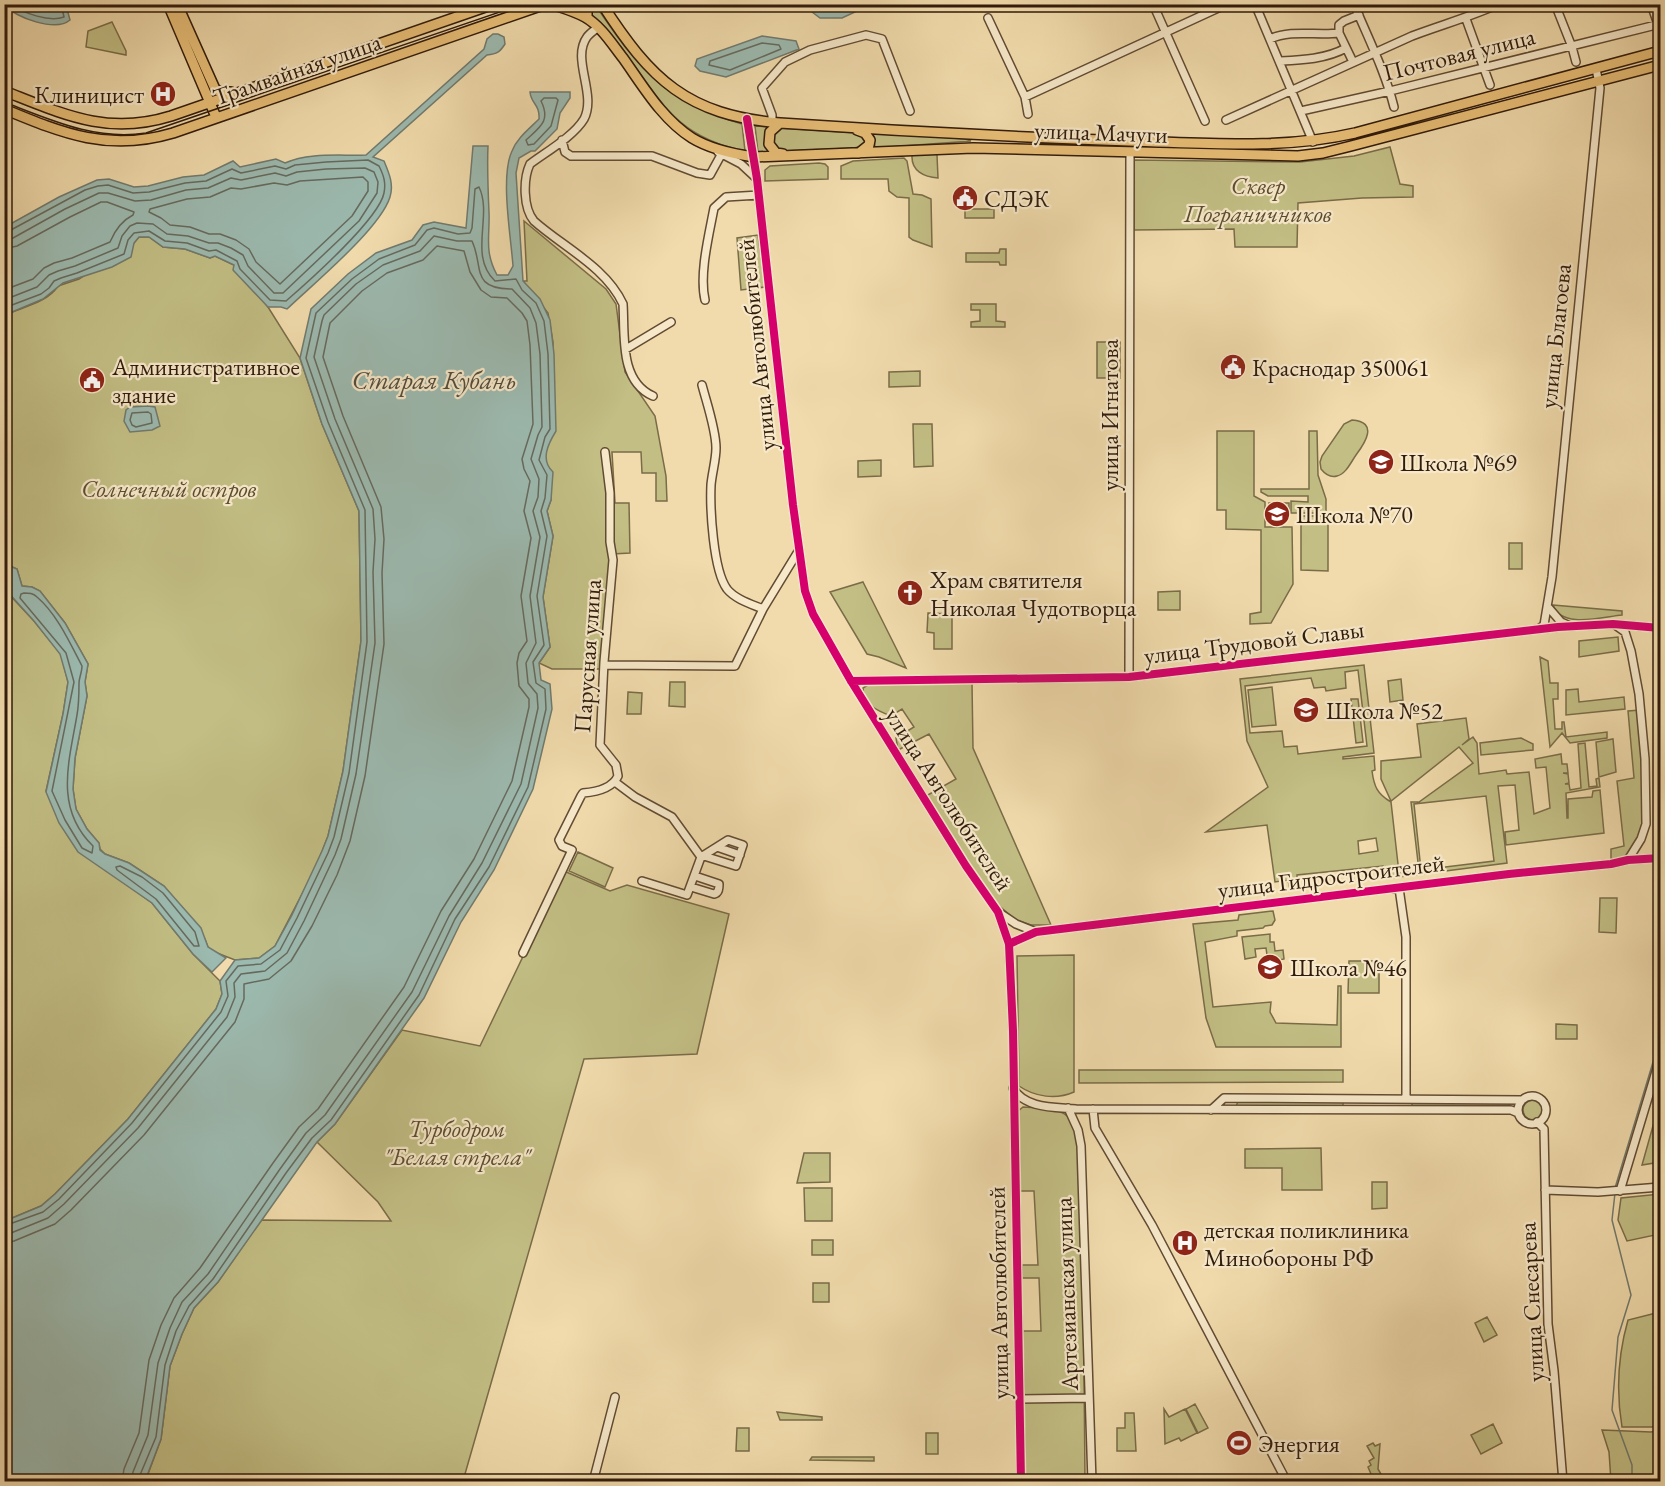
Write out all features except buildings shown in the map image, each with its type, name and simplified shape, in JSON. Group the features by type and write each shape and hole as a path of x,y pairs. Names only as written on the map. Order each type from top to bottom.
{"main road":[{"path":"168,4 216,117"},
{"path":"177,4 215,89 225,93 239,92"},
{"name":"Трамвайная улица","path":"4,91 98,123 125,126 156,121 494,4"},
{"name":"Трамвайная улица","path":"4,109 80,137 128,142 160,136 546,4"},
{"name":"улица Мачуги","path":"551,4 567,7 598,27 654,101 674,123 692,138 733,153 754,157 973,148 1283,156 1323,153 1660,65"},
{"path":"587,18 587,9 590,4"},
{"name":"улица Мачуги","path":"601,5 627,43 648,68 666,84 701,104 725,114 776,123 1045,139 1234,144 1313,142 1355,133 1660,51"},
{"path":"188,110 201,95 202,82"},
{"path":"776,123 770,132 769,144 772,149 776,153 804,156"},
{"path":"847,127 869,136 869,145 859,153"}],"street":[{"path":"1153,4 1205,121"},
{"path":"1025,97 1227,4"},
{"path":"1255,4 1313,142"},
{"path":"1354,4 1375,52 1394,107"},
{"path":"1226,120 1375,52 1435,27 1466,19 1499,4"},
{"path":"1555,4 1576,62"},
{"path":"1651,4 1660,26"},
{"path":"1353,62 1339,33 1339,25 1359,15"},
{"path":"988,18 1025,97 1028,114"},
{"path":"1466,19 1490,85"},
{"name":"Почтовая улица","path":"1301,111 1660,26"},
{"path":"598,27 587,37 583,46 582,59 588,110 575,130 530,164 527,171 526,199 529,216 613,286 623,304 627,366 646,393 654,396"},
{"path":"1270,39 1284,34 1339,33"},
{"path":"776,123 762,88 784,62 810,50 866,35 882,39 910,111"},
{"path":"1280,61 1300,61 1335,54 1346,48"},
{"name":"улица Благоева","path":"1531,630 1544,626 1548,607 1586,218 1592,185 1600,81 1596,69"},
{"name":"улица Автолюбителей","path":"747,119 759,195 805,591 813,614 851,681 966,866 998,912 1010,944 1021,1482"},
{"path":"562,140 565,152 571,156 652,156 697,173 710,175 722,155"},
{"path":"708,145 741,164 757,179 762,162 772,157"},
{"name":"улица Игнатова","path":"1129,676 1130,153"},
{"path":"705,300 706,259 714,208 726,197 759,195"},
{"path":"626,349 671,322"},
{"path":"702,385 716,448 711,485 711,506 723,582 733,594 763,609"},
{"name":"Парусная улица","path":"605,452 610,493 610,542 613,560 600,745 616,765 618,776 615,782"},
{"path":"604,665 735,666 763,609 799,550"},
{"path":"1548,607 1561,622 1576,626"},
{"path":"1613,624 1625,632 1628,638 1639,694 1645,759 1646,824 1641,840 1628,860"},
{"name":"улица Трудовой Славы","path":"851,681 1129,676 1531,630 1613,624 1660,627"},
{"path":"523,953 572,850 562,846 559,840 581,796 586,792 596,792 615,782 634,797 672,817 702,856 736,866 743,845 728,840 702,856 687,896 642,881"},
{"path":"717,848 740,855"},
{"name":"улица Гидростроителей","path":"1010,944 1036,932 1660,858"},
{"path":"691,887 714,894 718,892 719,884 695,876"},
{"path":"1399,888 1406,937 1405,1102 1407,1111"},
{"path":"998,912 1016,924 1036,932"},
{"path":"1616,1191 1660,1058"},
{"path":"1013,1088 1023,1100 1041,1105 1093,1110 1407,1111 1511,1110 1531,1124 1538,1122 1545,1113 1543,1102 1533,1096 1522,1100 1224,1098 1211,1110"},
{"path":"1238,1098 1235,1102 1238,1110"},
{"path":"1518,1113 1518,1106 1522,1100"},
{"name":"Артезианская улица","path":"1068,1108 1082,1146 1092,1482"},
{"path":"1093,1110 1095,1128 1152,1226 1287,1482"},
{"name":"улица Снесарева","path":"1538,1122 1544,1129 1548,1324 1563,1482"},
{"path":"1545,1190 1552,1192 1616,1191 1660,1187"},
{"path":"593,1482 615,1397"},
{"path":"1020,1399 1088,1398"}],"green space":[{"path":"596,6 627,49 656,81 692,105 742,124 745,151 704,138 675,117 651,89 613,37 589,13"},
{"path":"112,22 126,55 86,47 88,31"},
{"path":"755,126 771,127 773,153 758,152"},
{"path":"779,128 858,133 863,135 866,142 854,148 782,151 774,146 773,134"},
{"path":"873,133 971,141 875,148"},
{"name":"Сквер Пограничников","path":"1390,147 1400,184 1413,186 1413,197 1298,203 1297,247 1235,247 1234,229 1134,230 1134,160 1300,162 1354,156"},
{"path":"935,153 938,178 919,172 912,161 912,155"},
{"path":"904,158 907,161 913,194 931,199 932,247 909,237 909,198 897,197 889,191 888,179 841,179 841,166 853,161"},
{"path":"819,163 828,167 828,179 765,181 765,170 770,166"},
{"path":"965,209 994,209 994,218 965,218"},
{"path":"524,221 606,289 616,304 625,372 655,416 666,476 667,501 656,501 656,473 642,473 641,452 612,452 615,503 629,503 630,553 612,554 601,669 552,669 539,663 550,647 543,597 553,536 547,511 551,500 548,467 545,460 553,342 548,313 523,281 527,281"},
{"path":"758,235 765,287 741,290 737,238"},
{"name":"Солнечный остров","path":"139,237 149,237 163,247 185,249 210,258 215,256 234,265 268,307 300,358 322,424 359,511 361,641 343,771 328,836 316,867 275,946 259,958 235,960 212,951 190,917 164,886 129,863 105,854 87,829 76,809 73,789 75,758 87,696 85,682 88,664 65,623 40,591 22,586 17,569 5,564 5,315 41,301 58,286 79,279 134,243"},
{"path":"1000,249 1006,249 1006,265 1000,265 999,262 966,262 966,253 999,253"},
{"path":"971,304 996,304 996,321 1005,322 1005,327 971,327 971,322 980,321 980,310 971,310"},
{"path":"1097,342 1120,342 1120,378 1097,378"},
{"path":"920,371 920,386 889,387 889,372"},
{"path":"1352,420 1365,425 1368,434 1346,470 1340,475 1330,476 1321,469 1322,456 1344,424"},
{"path":"913,424 932,424 933,466 914,467"},
{"path":"1217,431 1254,431 1254,496 1265,502 1265,527 1292,527 1293,584 1271,623 1250,624 1250,614 1261,612 1261,530 1226,529 1226,510 1217,510"},
{"path":"1309,431 1317,431 1318,475 1326,499 1326,513 1291,513 1291,501 1308,502 1308,496 1268,496 1261,492 1261,489 1309,489"},
{"path":"881,460 881,476 858,477 858,461"},
{"path":"1269,503 1289,503 1289,516 1269,516"},
{"path":"1301,516 1328,516 1328,571 1301,570"},
{"path":"1509,543 1522,543 1522,569 1509,569"},
{"path":"863,582 906,668 867,654 830,592"},
{"path":"4,589 61,654 68,682 46,791 120,880 152,903 193,954 220,981 222,994 216,1009 128,1119 41,1206 5,1221"},
{"path":"1180,591 1180,610 1158,610 1158,592"},
{"path":"1553,605 1622,611 1622,615 1583,620 1573,619 1564,617"},
{"path":"928,613 952,614 952,649 934,649 934,633 927,632"},
{"path":"1618,637 1619,651 1579,657 1579,641"},
{"path":"1540,657 1548,661 1550,683 1558,683 1558,699 1553,699 1555,729 1562,729 1562,722 1564,722 1566,737 1607,732 1607,738 1570,743 1562,733 1550,747"},
{"path":"1364,665 1374,753 1343,757 1343,759 1374,756 1375,770 1372,771 1375,785 1379,793 1391,802 1399,873 1419,871 1411,802 1419,802 1473,763 1459,747 1391,801 1381,779 1381,761 1421,757 1417,724 1466,718 1469,739 1462,745 1473,737 1477,743 1479,774 1506,770 1507,774 1529,772 1534,814 1550,808 1546,767 1536,768 1535,759 1561,754 1562,764 1567,764 1568,773 1563,773 1568,774 1569,783 1565,784 1569,784 1570,790 1581,788 1578,744 1585,743 1589,787 1597,786 1596,779 1599,778 1600,787 1566,793 1567,818 1568,799 1592,797 1593,791 1600,790 1604,833 1506,845 1505,832 1519,830 1515,785 1498,786 1507,863 1384,879 1383,866 1297,875 1298,889 1290,890 1288,880 1275,882 1267,825 1206,832 1268,787 1247,741 1240,679","holes":["1358,670 1367,746 1298,754 1297,746 1284,747 1282,731 1250,733 1245,686 1311,678 1314,688 1325,687 1326,691 1346,688 1345,672","1486,796 1494,861 1421,870 1414,804","1376,838 1378,851 1359,854 1358,841"]},
{"path":"1401,679 1403,700 1390,702 1388,681"},
{"path":"670,682 685,682 685,707 669,706"},
{"path":"871,683 972,683 973,748 1051,925 1031,925 1016,920 991,899 926,796 956,779 929,734 898,750 896,738 914,727 902,709 891,716 868,703 863,688"},
{"path":"1272,687 1276,725 1252,727 1248,690"},
{"path":"1578,689 1579,702 1624,697 1625,709 1566,715 1566,690"},
{"path":"628,692 642,693 641,714 627,714"},
{"path":"1351,699 1358,699 1363,742 1356,743"},
{"path":"1640,710 1644,786 1643,833 1630,856 1611,860 1611,849 1624,846 1617,781 1634,778 1628,711"},
{"path":"1521,738 1533,744 1533,750 1481,755 1480,743"},
{"path":"1613,739 1616,772 1599,777 1596,742"},
{"path":"578,852 613,868 605,887 569,871"},
{"name":"Турбодром \"Белая стрела\"","path":"564,871 610,891 627,885 729,914 697,1054 584,1059 463,1481 145,1482 161,1439 170,1366 194,1308 218,1282 261,1220 391,1221 378,1202 317,1142 335,1124 402,1030 480,1046"},
{"path":"1600,898 1617,898 1616,933 1599,932"},
{"path":"1273,911 1275,920 1272,925 1237,931 1237,936 1205,942 1213,1007 1271,1002 1270,1012 1276,1023 1337,1025 1338,986 1341,986 1341,1047 1216,1047 1206,1018 1193,924 1238,920 1239,915"},
{"path":"1270,934 1270,942 1274,942 1275,951 1283,950 1284,959 1279,960 1279,969 1269,969 1266,948 1255,949 1256,957 1245,959 1242,937"},
{"path":"1074,955 1074,1092 1053,1097 1039,1095 1019,1086 1017,956"},
{"path":"1349,961 1379,961 1379,993 1348,993"},
{"path":"1556,1024 1577,1025 1577,1039 1556,1039"},
{"path":"1079,1070 1343,1070 1343,1082 1079,1083"},
{"path":"1533,1100 1540,1103 1543,1110 1540,1117 1533,1120 1526,1117 1523,1110 1526,1103"},
{"path":"1238,1101 1343,1101 1343,1108 1236,1107"},
{"path":"1509,1101 1509,1107 1412,1106 1412,1102"},
{"path":"1660,1101 1660,1162 1642,1165"},
{"path":"1023,1107 1049,1109 1066,1115 1075,1128 1082,1154 1085,1481 1025,1481 1023,1331 1041,1331 1039,1278 1022,1278 1022,1265 1038,1265 1034,1191 1020,1191 1017,1112"},
{"path":"1321,1148 1322,1190 1282,1190 1282,1168 1245,1168 1245,1149"},
{"path":"804,1153 830,1153 830,1182 797,1183"},
{"path":"1372,1182 1387,1182 1387,1208 1372,1209"},
{"path":"804,1188 832,1188 832,1221 805,1221"},
{"path":"1660,1194 1660,1234 1627,1241 1618,1220 1621,1198"},
{"path":"812,1240 833,1240 833,1255 812,1255"},
{"path":"813,1283 829,1283 829,1302 813,1302"},
{"path":"1660,1312 1660,1425 1622,1427 1619,1373 1628,1320"},
{"path":"1487,1317 1497,1335 1484,1342 1475,1323"},
{"path":"1195,1404 1208,1428 1198,1433 1186,1409"},
{"path":"1164,1409 1169,1417 1185,1409 1197,1433 1181,1441 1179,1438 1165,1444"},
{"path":"777,1412 822,1417 822,1420 780,1420"},
{"path":"1125,1413 1134,1413 1136,1451 1117,1451 1117,1428 1125,1428"},
{"path":"1493,1424 1502,1443 1481,1454 1471,1435"},
{"path":"737,1428 749,1428 749,1451 736,1451"},
{"path":"1602,1430 1651,1432 1660,1430 1660,1481 1611,1481 1609,1452"},
{"path":"926,1433 938,1433 938,1454 926,1454"},
{"path":"1373,1443 1375,1446 1380,1444 1378,1469 1385,1481 1377,1479 1374,1481 1368,1467 1371,1465 1369,1461 1374,1458 1367,1446"},
{"path":"812,1457 874,1457 874,1461 810,1460"}],"water":[{"path":"5,5 66,5 70,20 55,25 36,22 17,15"},
{"path":"803,5 870,5 842,18 820,18"},
{"path":"493,34 504,37 505,44 501,49 487,55 373,157 384,161 390,179 391,192 384,210 360,240 287,309 268,307 233,270 234,265 215,256 210,258 185,249 163,247 149,237 139,237 134,243 131,257 112,267 63,283 43,299 5,315 5,227 59,197 97,180 109,179 134,187 148,186 183,177 204,175 233,161 240,167 276,159 285,163 314,156 366,155 484,49 487,39"},
{"path":"762,36 796,41 799,49 726,77 700,71 695,66 697,59"},
{"name":"Старая Кубань","path":"530,92 570,92 570,98 560,113 557,129 535,151 519,158 516,173 523,281 540,299 550,320 554,354 556,431 546,457 553,472 551,500 547,511 553,536 543,597 550,647 539,663 541,680 550,684 552,709 533,789 494,870 461,922 424,998 335,1124 317,1142 218,1282 194,1308 170,1366 161,1439 145,1481 5,1481 5,1221 41,1206 128,1119 216,1009 222,994 220,981 235,960 259,958 275,946 292,915 328,836 343,771 361,641 359,511 322,424 300,358 311,309 348,274 376,253 412,240 423,225 434,222 466,228 473,146 488,146 490,259 497,275 508,275 513,266 507,207 507,175 514,146 539,119 538,110"},
{"path":"130,407 155,407 160,426 152,430 130,432 124,421 126,410"},
{"path":"5,564 17,569 22,586 40,591 65,623 88,664 85,682 87,696 75,758 73,789 76,809 87,829 99,843 100,850 129,863 164,886 201,928 208,947 226,958 212,972 193,954 152,903 78,852 59,823 46,792 68,682 60,654 5,589"}],"waterway":[{"path":"1615,1188 1660,1039"},
{"path":"1615,1193 1612,1220 1631,1295 1618,1337 1612,1410 1632,1465 1632,1482"}],"tram line":[{"path":"4,102 56,122 91,131 127,135 146,133 523,4"}],"cycle path":[{"path":"747,119 757,179 793,505 805,591 813,614 851,681 966,866 998,912 1009,944 1013,1031 1021,1482"},
{"path":"851,681 1129,677 1558,627 1613,624 1660,628"},
{"path":"1009,944 1036,932 1509,874 1660,858"}],"place":[{"name":"Клиницист","path":"163,94"},
{"name":"СДЭК","path":"965,198"},
{"name":"Краснодар 350061","path":"1233,367"},
{"name":"Административное здание","path":"92,380"},
{"name":"Школа №69","path":"1381,462"},
{"name":"Школа №70","path":"1277,514"},
{"name":"Храм святителя Николая Чудотворца","path":"910,593"},
{"name":"Школа №52","path":"1306,710"},
{"name":"Школа №46","path":"1270,967"},
{"name":"детская поликлиника Минобороны РФ","path":"1185,1243"},
{"name":"Энергия","path":"1239,1443"}]}
